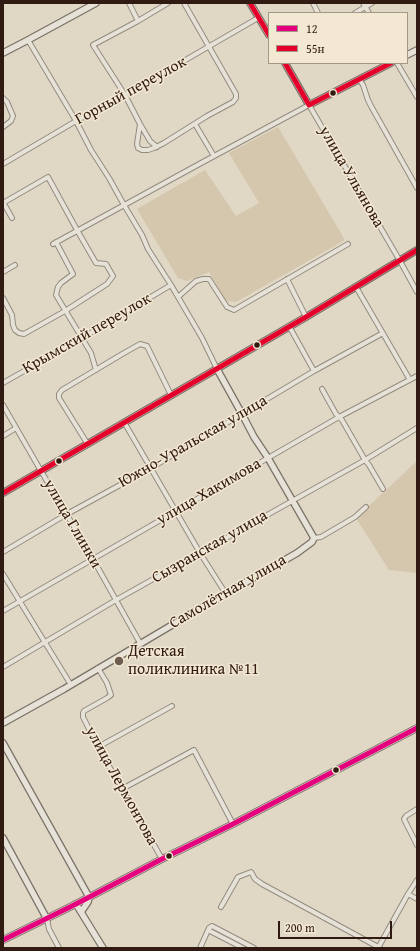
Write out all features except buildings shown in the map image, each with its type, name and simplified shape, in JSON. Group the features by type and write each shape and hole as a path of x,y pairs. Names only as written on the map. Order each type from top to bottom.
{"main road":[{"path":"3,940 233,824 417,728"}],"street":[{"path":"3,53 96,3"},
{"path":"129,3 138,21"},
{"path":"158,147 150,142 124,95 93,45 168,3"},
{"path":"140,124 137,144 138,148 148,150 158,147 233,102 236,98 236,94 184,3"},
{"path":"250,3 268,33"},
{"path":"313,3 318,12"},
{"path":"356,12 364,5 372,3"},
{"name":"Горный переулок","path":"3,164 258,18"},
{"path":"28,40 142,235 148,248 202,338 254,437 293,500 314,538"},
{"path":"408,54 417,50"},
{"name":"улица Ульянова","path":"286,64 417,292"},
{"path":"96,370 91,353 56,295 58,287 73,274 55,243 309,105 389,64"},
{"path":"398,64 417,97"},
{"path":"359,79 371,106 417,188"},
{"path":"3,98 7,102 13,116 11,121 3,128"},
{"path":"195,124 214,156"},
{"path":"3,298 12,315 15,330 24,334 65,311 107,284 113,276 106,264 96,263 48,177 3,202 12,218"},
{"path":"178,297 196,281 209,279 227,307 234,310 348,244"},
{"path":"3,493 306,317 417,250"},
{"path":"3,272 15,265"},
{"path":"287,279 306,317"},
{"name":"Крымский переулок","path":"3,383 171,285"},
{"path":"356,287 410,380"},
{"path":"290,326 314,371"},
{"name":"Южно-Уральская улица","path":"3,552 67,514 151,468 314,371 383,333"},
{"path":"87,443 59,394 62,390 137,345 147,346 171,395"},
{"name":"улица Хакимова","path":"3,611 339,417 417,376"},
{"path":"322,389 383,489"},
{"name":"улица Глинки","path":"3,405 140,643"},
{"path":"124,422 226,594"},
{"path":"3,436 16,428"},
{"name":"Сызранская улица","path":"3,667 116,600 365,460 417,428"},
{"name":"Самолётная улица","path":"3,722 71,685 140,643 309,545 314,538 321,537 355,517 366,507"},
{"path":"3,574 71,685"},
{"name":"улица Лермонтова","path":"98,668 107,683 111,695 87,709 83,713 83,717 98,747 162,859"},
{"path":"98,747 172,706"},
{"path":"3,743 89,897 88,902 81,912"},
{"path":"122,789 194,750 233,824"},
{"path":"417,809 404,819 417,845"},
{"path":"3,838 46,918 49,929 59,948"},
{"path":"221,907 238,877 251,872 255,879 262,884 379,948 417,880"},
{"path":"408,894 417,899"},
{"path":"76,904 103,948"},
{"path":"200,948 210,926 215,927 254,948"},
{"path":"208,930 243,948"}],"shaded area":[{"path":"278,127 345,240 236,302 226,301 209,272 187,281 178,278 137,209 205,170 236,216 259,203 229,153"},
{"path":"417,461 417,573 389,570 356,518"}],"transit line":[{"name":"55н","path":"250,3 268,33"},
{"name":"55н","path":"286,64 309,105 389,64"},
{"name":"55н","path":"3,493 306,317 417,250"},
{"name":"12","path":"3,940 233,824 417,728"}],"place":[{"name":"Детская поликлиника №11","path":"119,661"}]}
